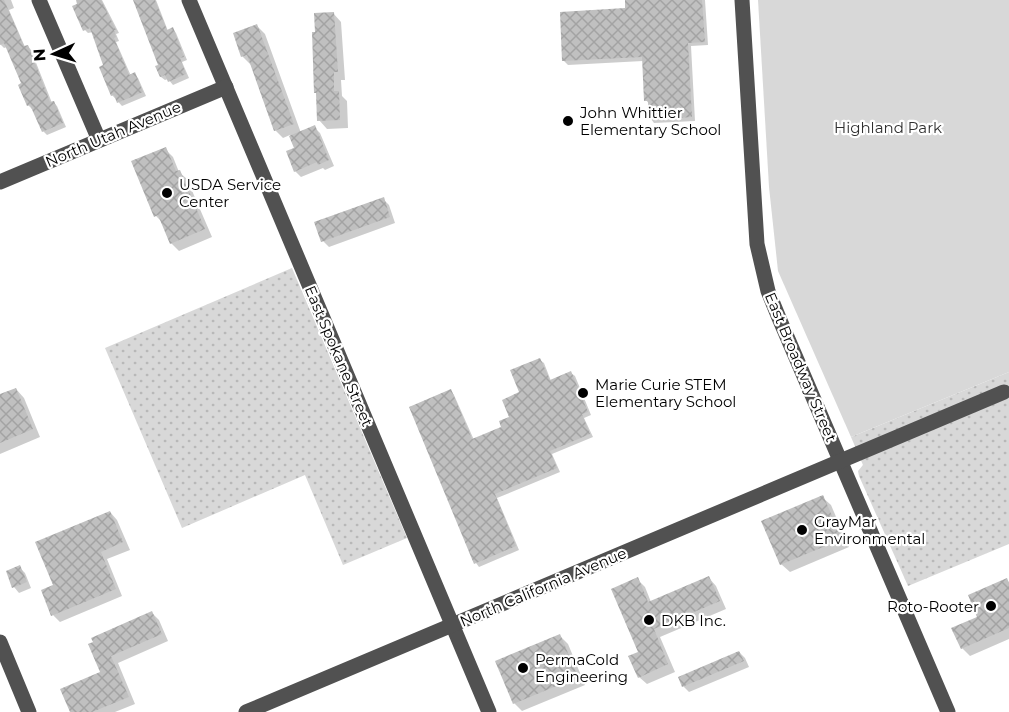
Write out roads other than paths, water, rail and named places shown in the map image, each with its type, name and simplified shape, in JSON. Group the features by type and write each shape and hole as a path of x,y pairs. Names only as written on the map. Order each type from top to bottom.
{"street":[{"path":"39,0 99,140"},
{"name":"East Spokane Street","path":"189,0 489,712"},
{"name":"East Broadway Street","path":"742,0 753,199 757,244 762,268 779,318 948,712"},
{"name":"North Utah Avenue","path":"0,182 226,87"},
{"name":"North California Avenue","path":"246,712 1004,392"},
{"path":"0,642 29,712"}],"place":[{"name":"John Whittier Elementary School","path":"568,121"},
{"name":"USDA Service Center","path":"167,193"},
{"name":"Marie Curie STEM Elementary School","path":"583,393"},
{"name":"GrayMar Environmental","path":"802,530"},
{"name":"Roto-Rooter","path":"991,606"},
{"name":"DKB Inc.","path":"649,620"},
{"name":"PermaCold Engineering","path":"523,668"}],"park label":[{"name":"Highland Park","path":"888,127"}]}
